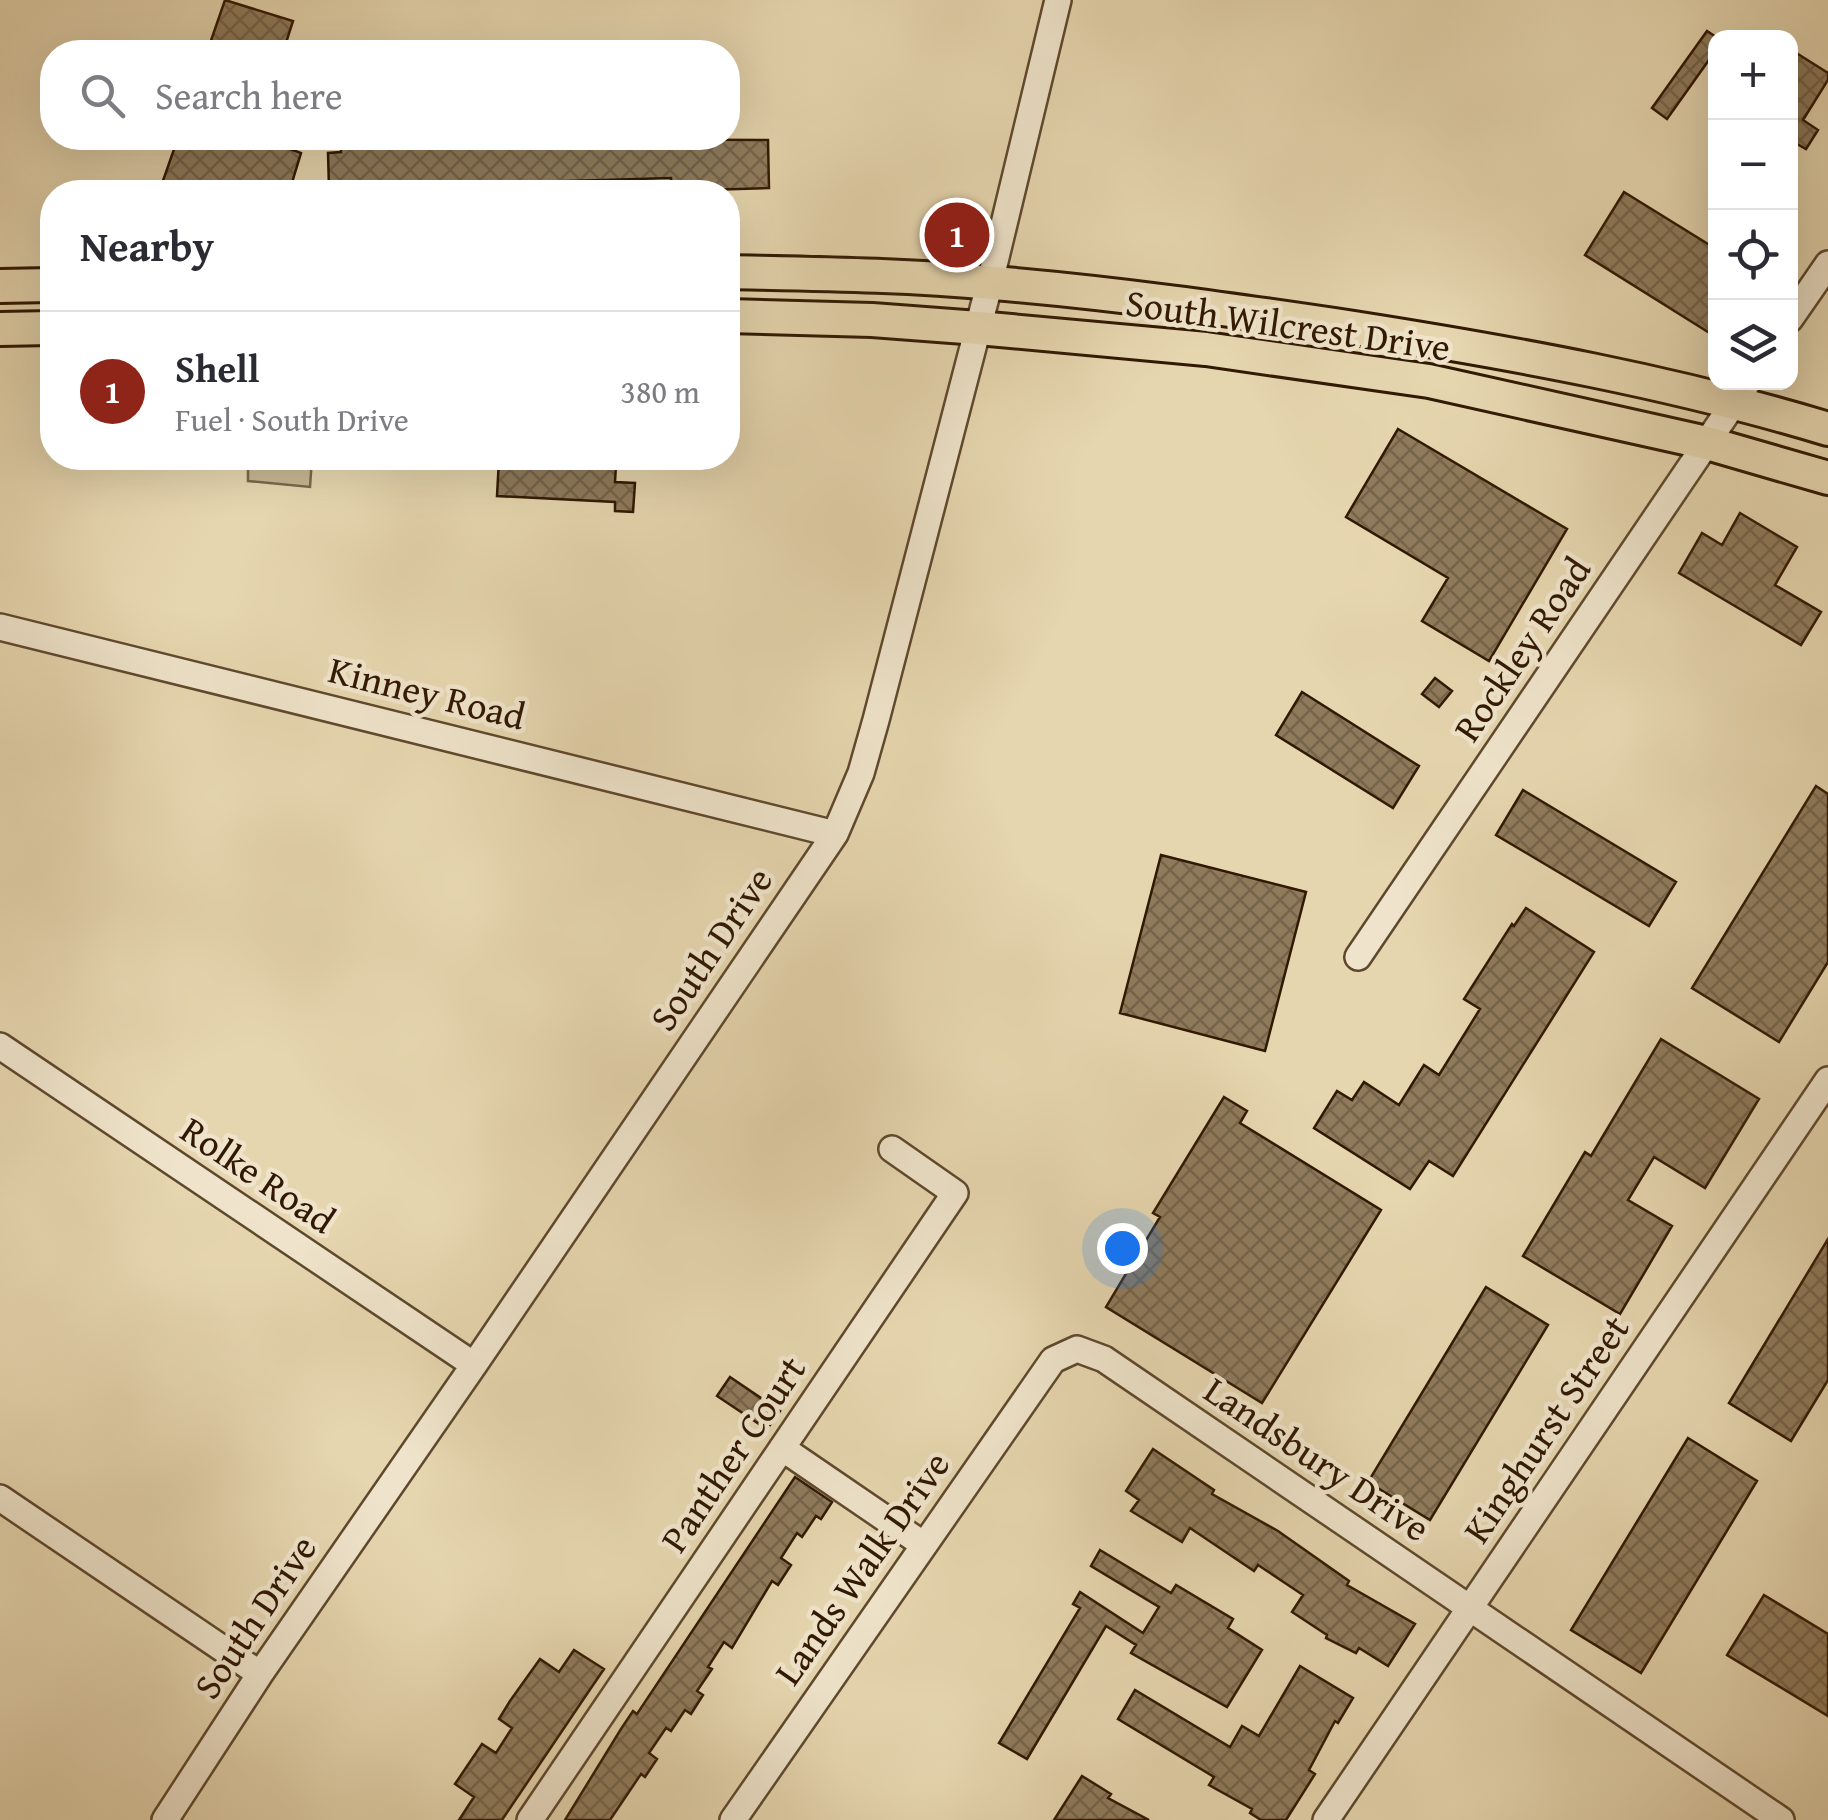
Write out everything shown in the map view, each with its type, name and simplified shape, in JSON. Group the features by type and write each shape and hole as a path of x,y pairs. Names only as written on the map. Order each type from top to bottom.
{"main road":[{"name":"South Wilcrest Drive","path":"740,272 866,274 990,282 1222,308 1742,392 1828,428"},
{"path":"0,286 40,284"},
{"path":"1206,349 1222,308"},
{"name":"South Wilcrest Drive","path":"740,316 872,320 1206,349 1429,381 1707,443 1828,478"},
{"path":"0,329 40,328"},
{"path":"1429,381 1455,344"}],"street":[{"name":"South Drive","path":"165,1820 260,1674 835,834 861,774 990,282 1058,0"},
{"path":"1798,307 1828,264"},
{"name":"Rockley Road","path":"1358,957 1742,392"},
{"name":"Kinney Road","path":"0,627 835,834"},
{"name":"Rolke Road","path":"0,1046 474,1365"},
{"name":"Kinghurst Street","path":"1326,1820 1828,1080"},
{"name":"Panther Court","path":"530,1820 955,1194 892,1149"},
{"name":"Landsbury Drive","path":"1053,1360 1078,1349 1104,1360 1781,1820"},
{"name":"Lands Walk Drive","path":"733,1820 1053,1360"},
{"path":"782,1448 924,1544"},
{"path":"0,1498 260,1674"}],"shaded area":[{"path":"248,470 311,470 310,487 248,481"}],"building":[{"path":"225,0 293,21 287,40 211,40"},
{"path":"1708,32 1708,61 1667,119 1652,108"},
{"path":"1798,54 1828,73 1828,80 1803,120 1818,130 1806,149 1798,144"},
{"path":"740,140 768,140 769,188 740,189 740,180 671,178 329,180 328,153 740,150"},
{"path":"174,150 301,153 293,180 163,180"},
{"path":"1624,192 1708,244 1708,332 1585,255"},
{"path":"1398,429 1567,529 1489,661 1422,621 1448,578 1346,517"},
{"path":"498,470 616,470 615,482 635,483 633,512 615,511 615,502 497,496"},
{"path":"1740,513 1797,547 1775,585 1821,612 1801,645 1679,573 1702,533 1722,545"},
{"path":"1435,678 1452,691 1439,707 1422,694"},
{"path":"1302,692 1419,766 1393,808 1276,735"},
{"path":"1816,786 1828,794 1828,962 1779,1042 1692,988"},
{"path":"1523,790 1676,882 1649,926 1496,835"},
{"path":"1161,855 1306,892 1265,1051 1120,1013"},
{"path":"1526,908 1594,952 1453,1176 1429,1161 1410,1189 1314,1128 1337,1091 1352,1100 1364,1082 1399,1105 1424,1065 1439,1075 1480,1009 1464,999"},
{"path":"1661,1039 1759,1099 1705,1188 1654,1157 1628,1200 1672,1226 1620,1314 1523,1256 1585,1152 1591,1156"},
{"path":"1224,1097 1247,1111 1240,1123 1381,1210 1262,1403 1106,1307 1160,1217 1153,1213"},
{"path":"1828,1239 1828,1380 1791,1441 1729,1403"},
{"path":"1486,1287 1548,1325 1430,1520 1368,1482"},
{"path":"730,1377 780,1411 770,1425 765,1421 762,1426 717,1396"},
{"path":"1688,1438 1757,1481 1641,1673 1571,1630"},
{"path":"1153,1449 1214,1490 1212,1494 1278,1531 1349,1581 1347,1585 1415,1624 1388,1666 1359,1648 1356,1653 1326,1638 1292,1612 1303,1595 1258,1565 1254,1571 1190,1528 1182,1542 1131,1511 1139,1500 1126,1491"},
{"path":"795,1477 832,1502 821,1519 816,1516 802,1537 797,1533 781,1558 791,1565 778,1585 772,1581 732,1648 724,1642 697,1691 703,1695 691,1714 685,1710 671,1731 666,1728 649,1753 657,1759 645,1777 641,1774 610,1820 565,1820 633,1711 637,1714"},
{"path":"1100,1550 1171,1593 1176,1585 1233,1619 1228,1628 1262,1650 1227,1707 1131,1653 1136,1645 1106,1626 1027,1759 999,1743 1080,1608 1073,1604 1080,1592 1143,1633 1159,1607 1091,1566"},
{"path":"1764,1595 1828,1634 1828,1716 1727,1655"},
{"path":"574,1650 604,1669 502,1820 459,1820 474,1797 455,1784 482,1744 496,1753 512,1728 499,1719 510,1701 540,1659 559,1672"},
{"path":"1300,1666 1353,1698 1338,1723 1335,1721 1309,1770 1315,1774 1286,1820 1261,1820 1250,1813 1252,1809 1209,1785 1214,1777 1118,1719 1135,1690 1230,1747 1242,1726 1259,1736"},
{"path":"1082,1776 1111,1794 1108,1798 1149,1820 1054,1820"}],"place":[{"name":"Shell","path":"957,235"}]}
